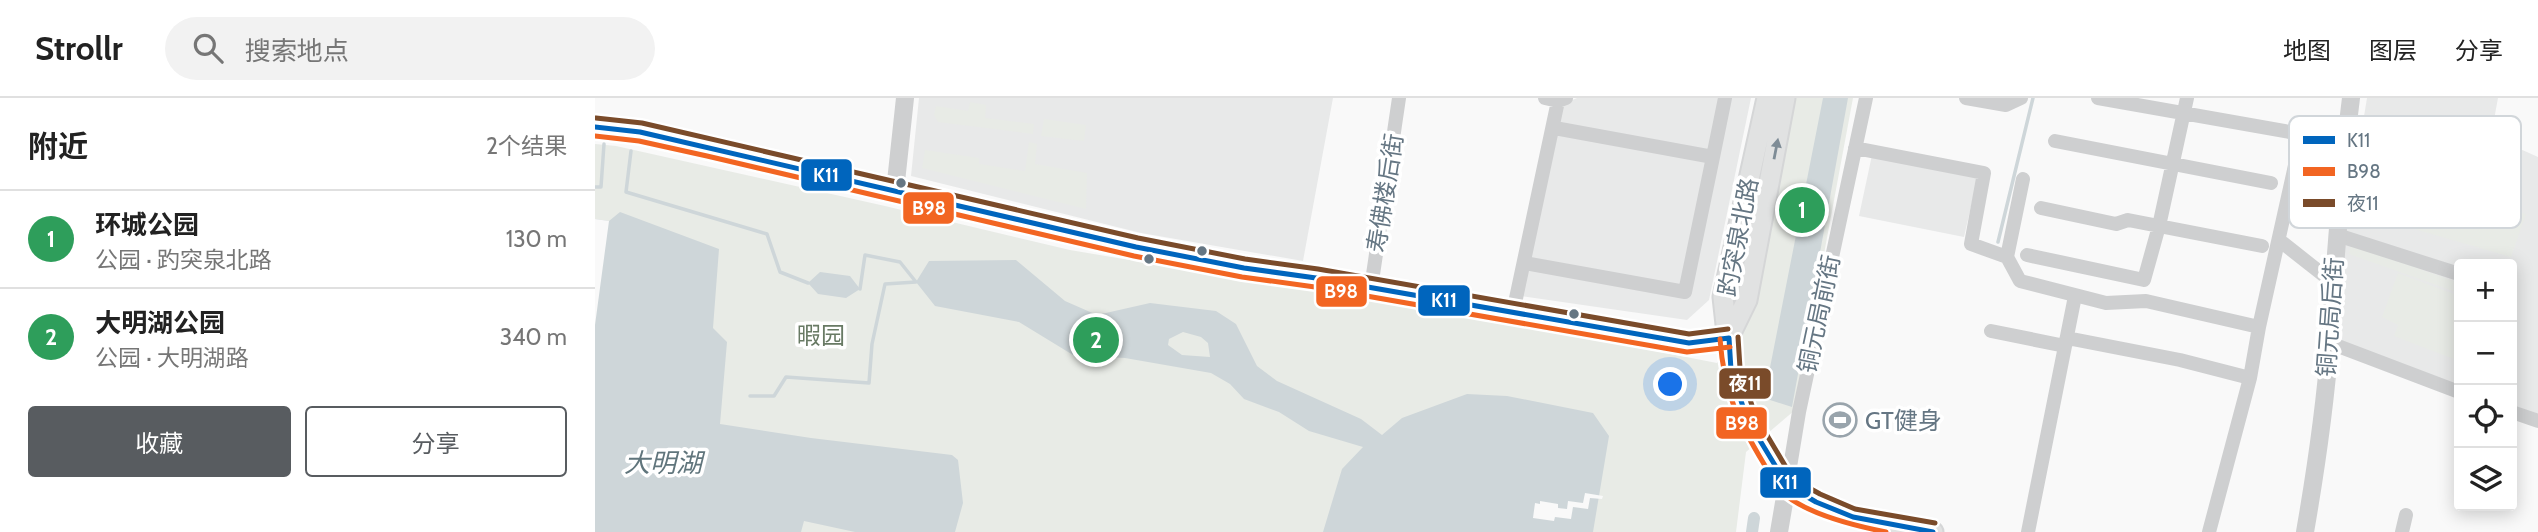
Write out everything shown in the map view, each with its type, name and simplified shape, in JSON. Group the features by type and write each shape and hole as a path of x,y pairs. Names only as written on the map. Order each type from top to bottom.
{"main road":[{"name":"趵突泉北路","path":"1729,338 1723,297 1767,98"},
{"name":"趵突泉北路","path":"1729,338 1747,300 1785,98"},
{"path":"595,118 708,138 895,186"},
{"path":"595,127 670,138 1371,284 1689,343 1729,338"},
{"path":"1371,284 1515,303 1729,338"},
{"path":"1729,338 1731,370 1747,419 1787,485 1816,502 1877,527 1933,532"}],"street":[{"path":"895,186 905,98"},
{"name":"寿佛楼后街","path":"1371,284 1399,98"},
{"path":"1524,263 1685,292 1725,98"},
{"name":"铜元局前街","path":"1779,532 1799,412 1866,98"},
{"path":"1966,98 2006,105 2021,98"},
{"path":"2098,98 2289,132"},
{"path":"2027,256 2144,280 2159,226 2187,98"},
{"name":"铜元局后街","path":"2349,116 2351,98"},
{"path":"1515,303 1556,99"},
{"path":"1560,129 1713,157"},
{"path":"2055,141 2271,183"},
{"path":"1855,148 1984,173 1971,244 2007,257"},
{"path":"2023,179 2007,257 2020,281 2106,303 2146,301 2259,327"},
{"path":"2209,532 2250,378 2289,194"},
{"path":"2041,208 2116,223 2128,220 2262,246"},
{"name":"铜元局后街","path":"2305,532 2318,453 2330,343 2332,279 2338,228"},
{"path":"2337,235 2454,272"},
{"path":"2279,240 2326,278 2332,279"},
{"path":"2028,532 2075,296"},
{"path":"1990,331 2180,360 2250,378"},
{"path":"2330,343 2454,390"},
{"path":"2517,414 2538,421"},
{"path":"2402,532 2406,515"}],"shaded area":[{"path":"919,98 1333,98 1303,261 1141,233 911,176"},
{"path":"1577,98 1751,98 1709,300 1687,320 1521,296 1561,105"},
{"path":"2367,98 2498,98 2495,116 2364,116"},
{"path":"2521,149 2538,157 2538,421 2517,414 2517,259 2454,259 2454,390 2336,339 2340,263 2346,228 2521,228"},
{"path":"1872,155 1978,176 1964,237 1859,216"}],"green space":[{"name":"暇园","path":"1796,98 1853,98 1795,410 1746,452 1736,532 595,532 595,144 616,146 885,206 1070,250 1562,333 1717,363 1748,321"},
{"path":"970,102 986,105 985,118 1034,124 1033,134 938,122 934,115 936,106 968,111"},
{"path":"1044,119 1086,125 1084,141 1041,136"},
{"path":"1029,142 1037,144 1035,164 1087,173 1086,209 922,168 925,150 979,158 979,164 1025,171"},
{"path":"2521,213 2526,214 2511,257 2411,228 2521,228"},
{"path":"2351,245 2454,281 2454,291 2349,254"},
{"path":"2398,273 2454,294 2454,359 2394,336 2398,325 2382,317"}],"water":[{"path":"1823,98 1848,98 1792,407 1764,398"},
{"name":"大明湖","path":"620,212 719,249 713,328 727,342 720,424 952,455 958,460 963,503 955,532 855,532 804,521 801,532 595,532 595,219 609,221"},
{"path":"1016,260 1065,301 1097,315 1150,303 1216,311 1236,324 1257,366 1277,381 1361,419 1382,435 1402,418 1467,394 1507,396 1593,413 1609,436 1593,532 1323,532 1342,469 1363,447 1309,431 1279,412 1244,399 1230,384 1211,373 1125,358 1073,355 1019,322 935,306 916,282 929,261","holes":["1183,332 1201,337 1208,343 1210,357 1182,355 1168,345 1169,339"]},
{"path":"820,272 850,276 860,289 846,298 818,294 808,283"}],"pier":[{"path":"595,219 609,221 595,325"},
{"path":"1585,493 1603,496 1602,499 1590,498 1588,509 1573,507 1571,519 1555,517 1554,521 1533,518 1535,503 1540,504 1540,501 1558,504 1558,508 1567,509 1568,501 1583,503"}],"waterway":[{"path":"1998,242 2033,98"},
{"path":"595,187 601,187 604,144"},
{"path":"631,151 626,192 767,234 780,272 808,283"},
{"path":"860,289 865,255 900,262 916,282"},
{"path":"750,396 774,396 786,377 869,383 872,344 885,284 916,282"},
{"path":"1752,532 1754,518"}],"transit line":[{"name":"夜11","path":"596,118 642,123 1138,238 1245,259 1318,269 1689,334 1728,329"},
{"name":"K11","path":"595,127 640,132 1136,247 1244,268 1316,278 1689,343 1729,338"},
{"name":"B98","path":"595,136 639,141 1134,256 1242,277 1315,287 1687,352 1730,347"},
{"name":"夜11","path":"1738,337 1740,368 1755,415 1793,479 1855,509 1935,523"},
{"name":"K11","path":"1729,338 1731,370 1747,419 1787,485 1816,502 1853,517 1933,532"},
{"name":"B98","path":"1720,339 1725,375 1733,404 1746,433 1778,488 1802,506 1816,512 1886,532"}],"place":[{"name":"环城公园","path":"1802,210"},
{"name":"大明湖公园","path":"1096,340"},
{"name":"GT健身","path":"1840,420"}]}
